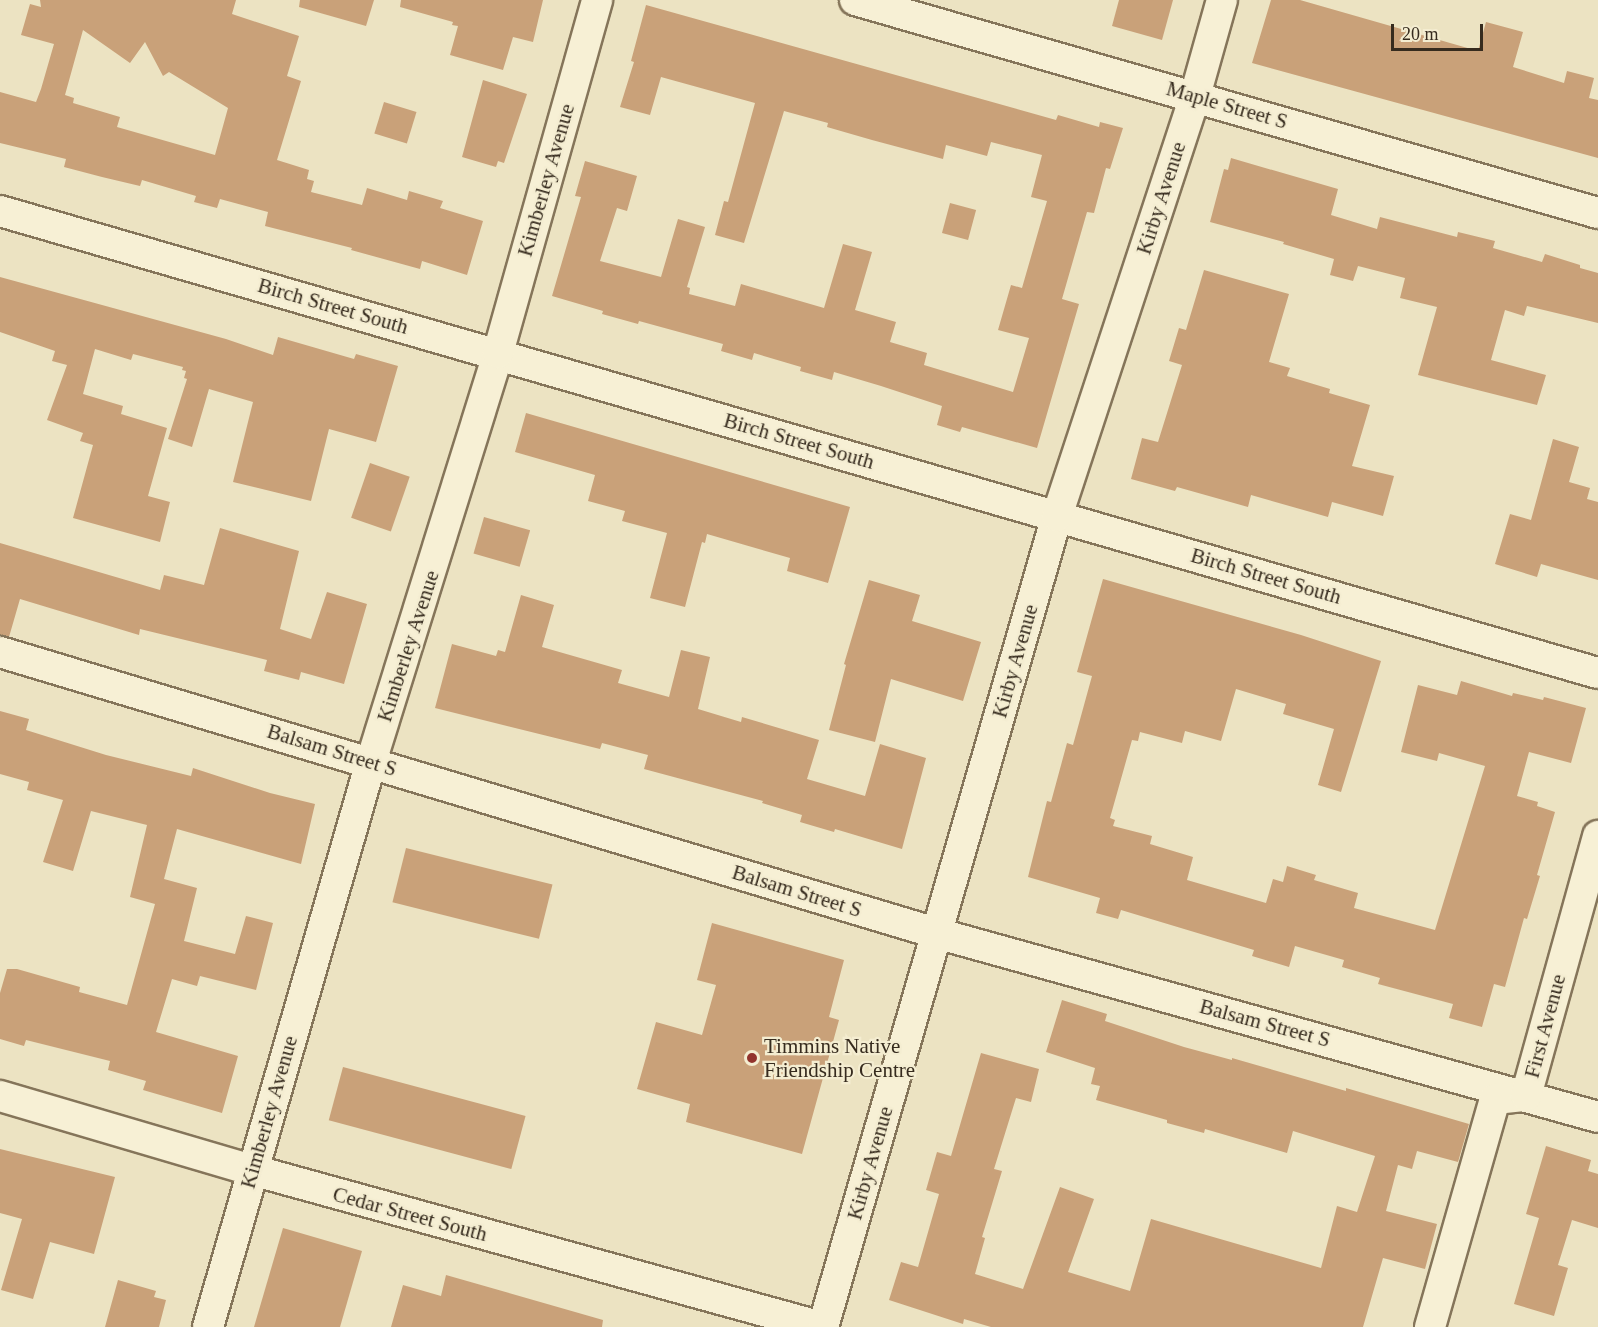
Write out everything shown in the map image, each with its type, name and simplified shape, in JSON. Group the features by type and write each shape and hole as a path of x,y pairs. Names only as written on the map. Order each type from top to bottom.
{"street":[{"name":"Kimberley Avenue","path":"208,1327 371,762 498,353 597,0"},
{"name":"Maple Street S","path":"855,0 1598,213"},
{"name":"Kirby Avenue","path":"822,1327 1057,516 1195,96 1222,0"},
{"name":"Birch Street South","path":"0,211 498,353 1598,673"},
{"name":"Balsam Street S","path":"0,652 936,933 1598,1117"},
{"name":"First Avenue","path":"1430,1327 1495,1098 1526,1096 1598,836"},
{"name":"Cedar Street South","path":"0,1096 252,1170 822,1327"}],"building":[{"path":"40,0 236,0 232,14 299,36 287,76 301,81 277,160 309,170 307,179 314,181 311,192 362,205 367,188 407,200 409,191 443,201 440,208 483,221 467,275 422,261 420,269 351,250 352,248 265,226 268,212 220,199 217,208 194,202 196,196 142,180 140,186 64,167 66,159 0,143 0,92 36,102 41,89 54,44 21,35 30,4 41,7","holes":["83,30 130,63 145,42 163,76 169,72 228,108 215,155 117,127 120,117 73,103 74,98 65,95"]},
{"path":"300,0 374,0 366,26 299,7"},
{"path":"401,0 543,0 533,42 513,37 503,70 450,55 458,26 452,25 453,22 400,7"},
{"path":"1119,0 1173,0 1162,40 1112,26"},
{"path":"1271,0 1300,0 1478,51 1486,22 1523,32 1513,67 1564,83 1567,71 1594,78 1589,98 1598,100 1598,158 1252,63"},
{"path":"646,5 1056,120 1058,115 1099,127 1100,122 1123,128 1110,169 1106,168 1094,213 1087,212 1062,299 1079,304 1037,448 962,427 960,432 937,425 942,406 881,386 834,372 832,380 800,371 801,367 754,353 752,360 721,351 723,344 639,321 638,324 602,314 603,311 552,296 581,197 575,196 585,161 637,176 627,211 617,208 600,261 661,277 678,219 705,227 687,287 690,288 689,294 735,306 741,284 824,308 843,244 872,252 855,310 896,322 890,342 927,353 924,365 1013,392 1029,338 998,330 1011,285 1022,288 1047,201 1031,197 1042,155 991,142 987,156 946,145 943,159 827,127 828,123 784,111 744,243 715,235 724,201 728,202 755,103 661,77 650,115 620,107 634,62 631,61"},
{"path":"483,80 527,94 504,163 498,161 496,167 462,157"},
{"path":"384,102 417,112 407,143 374,134"},
{"path":"1231,158 1338,189 1331,215 1377,229 1380,217 1457,237 1458,232 1495,241 1493,248 1542,262 1545,254 1598,273 1598,323 1527,306 1524,316 1505,310 1491,360 1546,375 1537,405 1418,375 1437,307 1400,298 1405,278 1358,266 1353,281 1330,275 1334,259 1283,244 1284,242 1210,222 1224,169 1228,170"},
{"path":"950,203 976,210 968,240 942,233"},
{"path":"1204,270 1289,294 1269,362 1290,368 1287,376 1330,389 1329,393 1370,405 1352,466 1394,476 1383,516 1332,502 1328,517 1251,495 1248,507 1177,487 1175,491 1131,479 1142,438 1158,442 1182,365 1169,361 1179,328 1186,330"},
{"path":"0,277 226,339 273,355 278,337 354,359 356,354 398,366 376,442 329,429 311,501 233,482 253,402 209,389 192,447 168,439 187,379 184,378 186,371 182,370 183,367 133,354 131,360 95,349 83,394 123,406 121,414 167,428 148,496 170,502 160,542 73,518 93,445 80,441 83,433 47,420 67,365 52,361 55,351 0,332"},
{"path":"526,413 850,507 828,583 787,571 790,558 707,534 705,543 702,542 685,607 650,598 667,533 622,521 625,511 588,501 595,475 515,452"},
{"path":"1553,439 1579,447 1569,482 1590,488 1587,499 1598,502 1598,580 1541,564 1537,577 1495,564 1510,514 1531,520"},
{"path":"370,463 410,477 391,532 351,518"},
{"path":"484,517 530,530 520,567 474,554"},
{"path":"220,528 299,551 280,629 311,639 327,592 367,604 344,684 301,672 299,680 264,671 267,660 140,629 139,635 20,599 9,637 0,635 0,543 160,590 164,575 204,585"},
{"path":"1103,579 1301,635 1381,661 1341,792 1318,785 1334,729 1283,714 1286,704 1236,689 1221,741 1185,731 1182,743 1140,732 1138,741 1132,740 1110,818 1115,820 1113,826 1152,836 1150,844 1193,857 1187,880 1266,903 1273,879 1283,882 1287,866 1316,875 1314,880 1358,893 1354,908 1435,930 1485,766 1439,753 1437,761 1401,752 1418,685 1457,695 1461,681 1512,696 1513,693 1543,700 1544,697 1586,708 1571,763 1529,752 1517,796 1538,802 1537,806 1555,812 1537,875 1540,876 1527,919 1524,918 1505,987 1494,984 1482,1027 1449,1018 1453,1004 1378,984 1380,978 1342,967 1344,960 1295,946 1289,967 1252,956 1254,950 1121,910 1118,919 1096,913 1100,898 1028,877 1047,801 1051,802 1067,743 1073,745 1092,676 1077,672"},
{"path":"869,580 920,595 912,621 981,642 963,701 891,679 875,742 829,730 846,665 844,664"},
{"path":"521,595 554,605 542,647 622,670 618,683 669,697 681,650 710,657 698,709 741,722 742,717 819,740 807,779 865,796 880,744 926,758 902,849 835,829 834,832 800,822 802,815 762,803 763,801 644,769 648,755 602,743 600,749 435,708 452,644 496,656 498,650 505,652"},
{"path":"0,711 29,719 26,730 106,755 191,776 193,768 270,793 315,804 301,864 177,829 164,879 197,888 184,941 235,954 246,916 273,923 256,990 200,976 197,986 172,979 156,1032 238,1056 222,1113 143,1090 146,1081 108,1070 110,1061 26,1040 24,1046 0,1039 0,993 7,969 17,969 80,987 79,992 127,1005 155,904 130,897 147,825 91,811 73,871 43,862 63,800 27,790 29,782 0,774"},
{"path":"406,848 553,885 539,939 392,902"},
{"path":"712,923 844,960 829,1017 839,1020 802,1154 686,1122 690,1104 637,1089 656,1022 702,1035 716,985 697,980"},
{"path":"1062,1000 1107,1014 1105,1021 1184,1047 1232,1060 1232,1058 1346,1091 1346,1088 1469,1124 1458,1162 1417,1151 1412,1169 1398,1165 1386,1211 1437,1224 1425,1269 1383,1258 1363,1327 991,1327 964,1319 963,1324 889,1300 901,1262 918,1267 939,1194 926,1190 937,1152 951,1156 981,1053 1039,1069 1031,1102 1016,1098 994,1169 1002,1171 982,1237 985,1238 975,1274 1023,1289 1060,1187 1094,1199 1068,1272 1130,1291 1151,1219 1321,1268 1337,1206 1357,1212 1375,1156 1293,1131 1287,1153 1205,1129 1204,1133 1167,1123 1167,1120 1096,1100 1100,1086 1091,1084 1095,1068 1046,1052"},
{"path":"343,1067 526,1116 511,1169 329,1120"},
{"path":"1546,1146 1591,1160 1588,1171 1598,1174 1598,1228 1572,1220 1558,1265 1568,1268 1554,1316 1514,1304 1539,1218 1526,1214"},
{"path":"0,1149 115,1177 94,1254 50,1242 33,1299 1,1290 22,1219 0,1213"},
{"path":"283,1228 362,1251 340,1327 254,1327"},
{"path":"446,1275 603,1320 602,1327 391,1327 403,1285 441,1296"},
{"path":"118,1280 156,1291 154,1297 166,1300 159,1327 105,1327"}],"place":[{"name":"Timmins Native Friendship Centre","path":"752,1058"}]}
